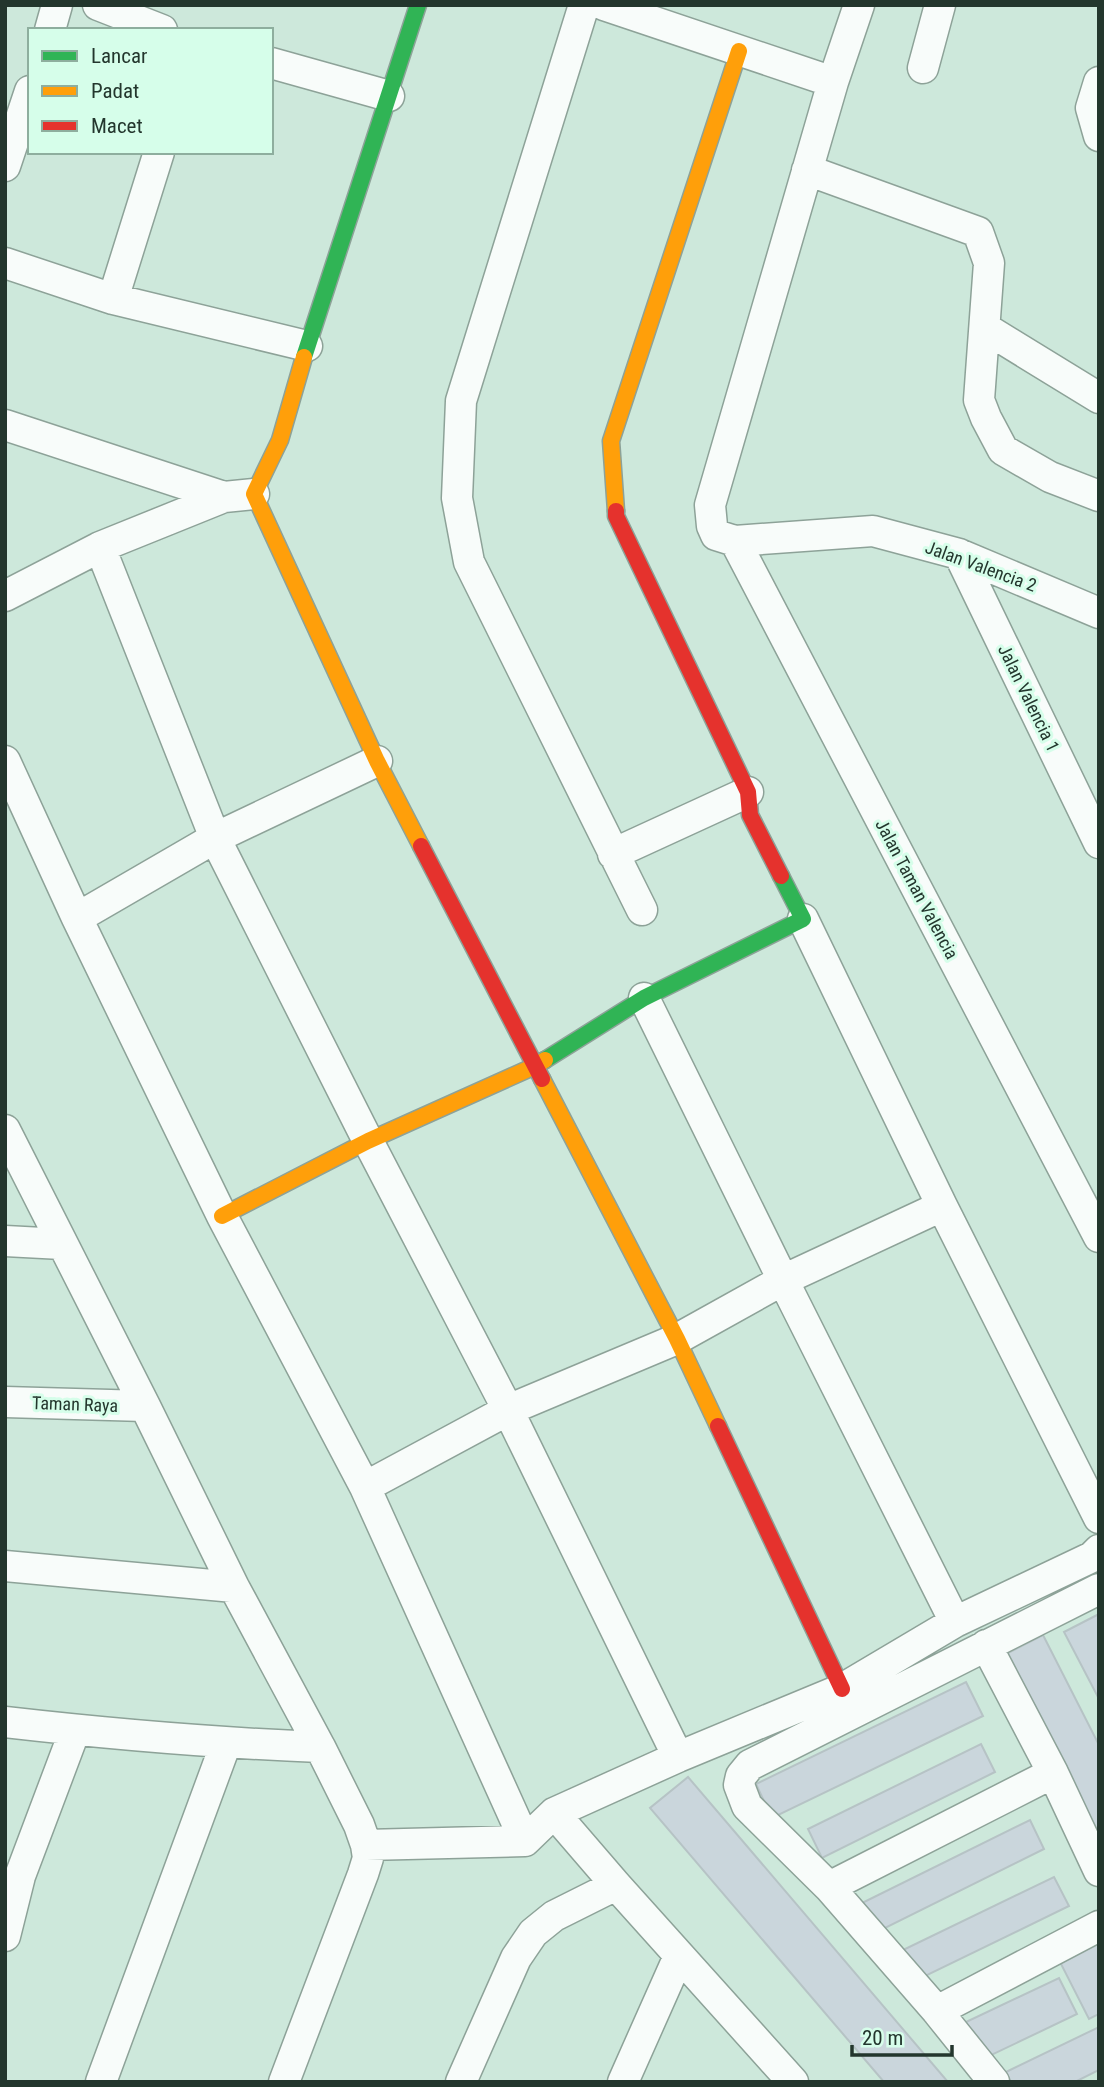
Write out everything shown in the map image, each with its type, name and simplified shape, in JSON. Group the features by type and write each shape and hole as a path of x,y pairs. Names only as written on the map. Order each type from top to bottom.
{"street":[{"path":"51,28 57,5"},
{"path":"98,5 157,28"},
{"path":"254,494 280,440 307,346 418,5"},
{"path":"584,5 461,401 457,498 469,562 642,910"},
{"path":"604,5 833,82"},
{"path":"735,541 716,535 709,505 833,82 859,5"},
{"path":"923,68 940,5"},
{"path":"739,51 611,441 616,516 748,792 750,815 1099,1518"},
{"path":"273,64 388,96"},
{"path":"1099,82 1091,108 1099,136"},
{"path":"5,166 28,97"},
{"path":"113,299 158,154"},
{"path":"807,170 978,232 989,262 979,400 986,418 1003,450 1050,477 1099,496"},
{"path":"5,263 113,299 307,346"},
{"path":"985,328 1099,398"},
{"path":"5,425 224,497"},
{"path":"5,596 100,547 224,497 254,494"},
{"path":"254,494 377,761 677,1339 842,1689"},
{"name":"Jalan Valencia 2","path":"735,541 873,531 959,554 1099,613"},
{"name":"Jalan Taman Valencia","path":"735,541 1090,1196 1099,1237"},
{"path":"100,547 215,838 508,1410 678,1757"},
{"name":"Jalan Valencia 1","path":"959,554 1099,843"},
{"path":"5,761 77,918 222,1216 365,1487 525,1841"},
{"path":"77,918 215,838 377,761"},
{"path":"613,854 748,792"},
{"path":"222,1216 368,1141 535,1066 644,998 803,919"},
{"path":"644,998 955,1622"},
{"path":"5,1130 234,1587 320,1747 359,1825 366,1845 368,1858 363,1874 284,2082"},
{"path":"365,1487 508,1410 677,1339 783,1280 942,1206"},
{"path":"5,1241 62,1244"},
{"name":"Taman Raya","path":"5,1402 145,1406"},
{"path":"366,1845 525,1841 554,1813 678,1757 842,1689 955,1622 1092,1557 1099,1550"},
{"path":"5,1566 234,1587"},
{"path":"994,2082 830,1887 747,1806 739,1785 741,1776 750,1765 1099,1589"},
{"path":"986,1645 1053,1773 1099,1871"},
{"path":"5,1722 226,1743 320,1747"},
{"path":"5,1936 13,1873 75,1730"},
{"path":"102,2082 226,1743"},
{"path":"830,1887 1053,1773"},
{"path":"554,1813 788,2079"},
{"path":"461,2082 516,1958 533,1933 554,1916 615,1885"},
{"path":"937,2011 1099,1926"},
{"path":"622,2082 679,1956"}],"building":[{"path":"1099,1614 1099,1699 1064,1632"},
{"path":"1043,1635 1099,1745 1099,1837 1006,1654"},
{"path":"966,1682 983,1716 772,1818 756,1784"},
{"path":"981,1744 995,1772 822,1858 808,1829"},
{"path":"688,1777 948,2082 884,2082 650,1808"},
{"path":"1030,1820 1044,1849 873,1934 858,1905"},
{"path":"1054,1877 1069,1906 917,1980 903,1950"},
{"path":"1099,1942 1099,2014 1089,2019 1060,1962"},
{"path":"1059,1978 1077,2014 983,2059 966,2022"},
{"path":"1099,2027 1099,2070 1075,2082 1011,2082 1006,2072"}],"traffic: fast":[{"path":"304,357 418,5"},
{"path":"545,1060 644,998 803,919 781,876"}],"traffic: slow":[{"path":"616,511 611,441 739,51"},
{"path":"304,357 280,440 254,494 377,761 421,846"},
{"path":"222,1216 368,1141 545,1060"},
{"path":"542,1079 677,1339 718,1426"}],"traffic: jam":[{"path":"616,511 616,516 748,792 750,815 781,876"},
{"path":"421,846 542,1079"},
{"path":"718,1426 842,1689"}]}
